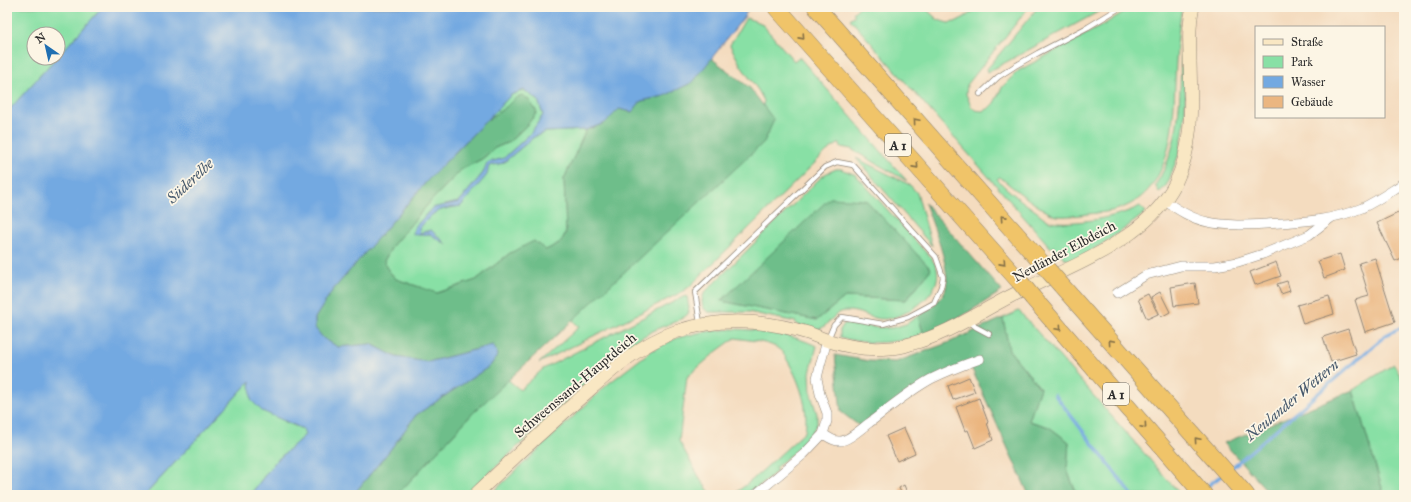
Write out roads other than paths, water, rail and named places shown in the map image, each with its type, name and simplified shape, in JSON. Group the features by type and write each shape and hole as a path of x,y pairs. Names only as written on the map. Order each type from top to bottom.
{"highway":[{"name":"A 1","path":"776,7 1020,282 1202,492"},
{"name":"A 1","path":"816,7 1241,490"}],"street":[{"name":"Neuländer Elbdeich","path":"1007,298 1090,258 1120,241 1144,223 1165,201 1175,184 1184,161 1189,136 1192,107 1189,32 1193,7"},
{"path":"1165,201 1178,210 1194,218 1207,222 1240,225 1305,222 1333,217 1362,208 1404,183"},
{"path":"1118,293 1146,275 1181,266 1215,266 1238,262 1263,254 1309,235 1333,217"},
{"name":"Schweenssand-Hauptdeich","path":"475,495 518,454 626,360 648,344 675,332 700,325 731,321 759,322 785,327 847,346 893,348 918,342 944,332 1007,298"},
{"path":"755,495 804,454 824,434 827,421 826,413 817,378 827,340"},
{"path":"824,434 834,440 841,441 846,439 908,393 952,370 980,359"}],"lane":[{"path":"980,94 998,77 1015,66 1121,7"},
{"path":"700,325 695,292 825,167 837,162 853,165 936,257 943,277 941,287 934,303 908,317 883,324 842,316 834,325 827,340"},
{"path":"968,320 976,327 989,334"}],"water":[{"name":"Süderelbe","path":"103,7 749,7 744,17 693,82 664,96 641,101 632,112 619,109 605,123 586,130 546,132 534,137 503,163 489,166 487,175 461,206 441,210 433,214 419,229 420,233 431,230 447,245 430,234 413,234 414,228 432,208 459,202 483,173 487,163 504,158 530,134 543,115 538,100 524,90 511,95 427,181 332,291 315,318 315,328 323,338 338,347 371,344 396,357 428,362 493,345 498,355 490,366 416,415 390,450 353,495 250,495 275,462 305,435 303,429 262,411 251,400 250,381 145,495 7,495 7,112 49,66 66,66 66,47"}],"waterway":[{"name":"Neulander Wettern","path":"1229,470 1386,335 1404,326"},
{"path":"1055,395 1132,495"},
{"name":"Neulander Wettern","path":"1205,488 1222,475"}]}
